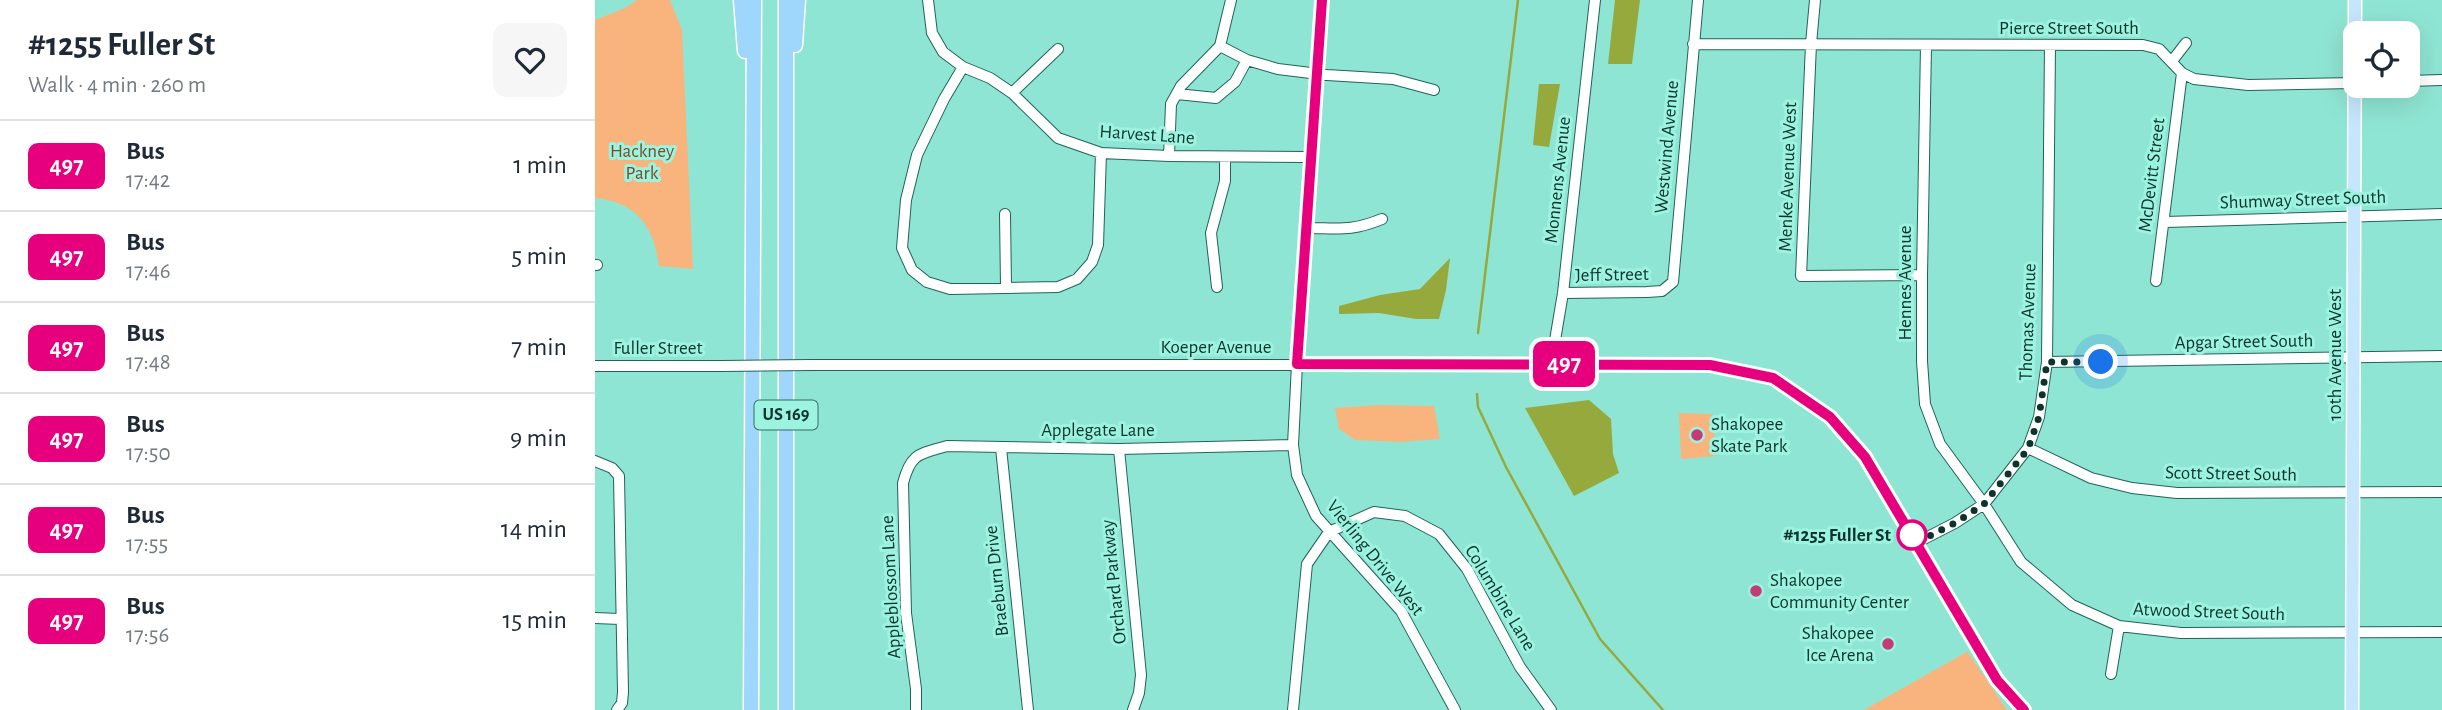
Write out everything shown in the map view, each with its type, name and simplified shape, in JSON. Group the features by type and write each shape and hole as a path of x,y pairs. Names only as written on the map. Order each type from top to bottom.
{"highway":[{"path":"741,0 753,128"},
{"name":"US 169","path":"751,710 754,0"},
{"name":"US 169","path":"786,0 786,710"},
{"path":"786,120 793,78 798,0"}],"main road":[{"name":"10th Avenue West","path":"2355,0 2355,21"},
{"name":"10th Avenue West","path":"2352,710 2355,98"}],"street":[{"name":"Harvest Lane","path":"928,0 932,33 943,52 963,67 990,78 1011,93 1058,138 1101,153 1309,157"},
{"path":"1169,156 1171,104 1220,46 1231,0"},
{"name":"Vierling Drive West","path":"1322,0 1309,157 1297,364 1293,445 1297,475 1315,516 1401,611 1455,710"},
{"name":"Monnens Avenue","path":"1551,364 1563,293 1595,0"},
{"name":"Westwind Avenue","path":"1662,291 1673,282 1697,0"},
{"path":"1811,44 1815,0"},
{"path":"2172,61 2186,43"},
{"name":"Pierce Street South","path":"1693,44 2143,45 2159,50 2182,73"},
{"name":"Menke Avenue West","path":"1811,44 1801,276 1922,275"},
{"name":"Thomas Avenue","path":"1916,543 1984,504 2028,449 2039,417 2047,362 2050,45"},
{"path":"1220,46 1247,60 1277,69 1392,79 1434,90"},
{"name":"Hennes Avenue","path":"1926,46 1922,275 1925,404 1940,444 1984,504"},
{"path":"1011,93 1058,49"},
{"path":"1177,94 1216,97 1235,82 1247,60"},
{"path":"963,67 917,155 906,200 902,248 912,270 927,282 950,289 1058,287 1077,279 1093,262 1098,245 1101,153"},
{"path":"2182,73 2194,79 2248,85 2343,83"},
{"name":"McDevitt Street","path":"2156,281 2182,73"},
{"path":"2420,81 2442,80"},
{"path":"1217,287 1211,233 1225,181 1225,157"},
{"path":"1005,214 1006,286"},
{"name":"Shumway Street South","path":"2165,222 2442,214"},
{"path":"1306,228 1360,228 1382,219"},
{"name":"Jeff Street","path":"1563,293 1662,291"},
{"name":"Apgar Street South","path":"2047,362 2442,356"},
{"name":"Koeper Avenue","path":"722,366 1710,365 1773,378 1830,417 1865,457 1997,680 2025,710"},
{"name":"Fuller Street","path":"595,366 722,366"},
{"name":"Applegate Lane","path":"908,463 922,454 947,446 1119,449 1293,445"},
{"name":"Braeburn Drive","path":"1001,448 1028,710"},
{"name":"Orchard Parkway","path":"1119,449 1141,675 1135,710"},
{"name":"Scott Street South","path":"2028,449 2091,478 2132,488 2177,493 2442,492"},
{"path":"595,461 612,468 619,476 623,692 622,703 617,710"},
{"name":"Appleblossom Lane","path":"908,463 903,483 906,613 916,689 916,710"},
{"name":"Atwood Street South","path":"1984,504 2021,562 2072,605 2119,626 2181,632 2442,632"},
{"name":"Columbine Lane","path":"1329,533 1374,512 1405,516 1439,534 1467,569 1520,667 1551,710"},
{"path":"1293,710 1307,564 1329,533"},
{"path":"595,618 620,619"},
{"path":"2111,674 2119,626"}],"green space":[{"name":"Hackney Park","path":"637,0 670,0 682,30 693,269 659,266 653,239 641,219 622,205 595,198 595,20"},
{"path":"1378,405 1434,406 1440,439 1400,442 1355,440 1339,429 1335,408"},
{"name":"Shakopee Skate Park","path":"1679,413 1712,414 1717,456 1681,459"},
{"path":"1967,651 2007,710 1864,710 1965,653"}],"shaded area":[{"path":"1615,0 1640,0 1632,64 1608,64"},
{"path":"1539,84 1560,84 1549,147 1533,145"},
{"path":"1450,258 1439,319 1416,319 1379,313 1339,314 1339,306 1380,295 1420,289"},
{"path":"1589,400 1611,419 1613,454 1619,473 1574,496 1525,408"}],"waterway":[{"path":"1478,333 1518,0"},
{"path":"1477,394 1478,407 1506,467 1600,639 1663,710"}],"bus line":[{"name":"497","path":"1322,0 1309,157 1297,364 1710,365 1773,378 1830,417 1865,457 1997,680 2024,710"}],"place":[{"name":"Shakopee Skate Park","path":"1697,435"},
{"name":"#1255 Fuller St","path":"1912,535"},
{"name":"Shakopee Community Center","path":"1756,591"},
{"name":"Shakopee Ice Arena","path":"1888,644"}],"route":[{"path":"1912,535 1916,543 1955,523 1984,504 2001,484 2028,449 2039,417 2047,362 2101,362"}]}
